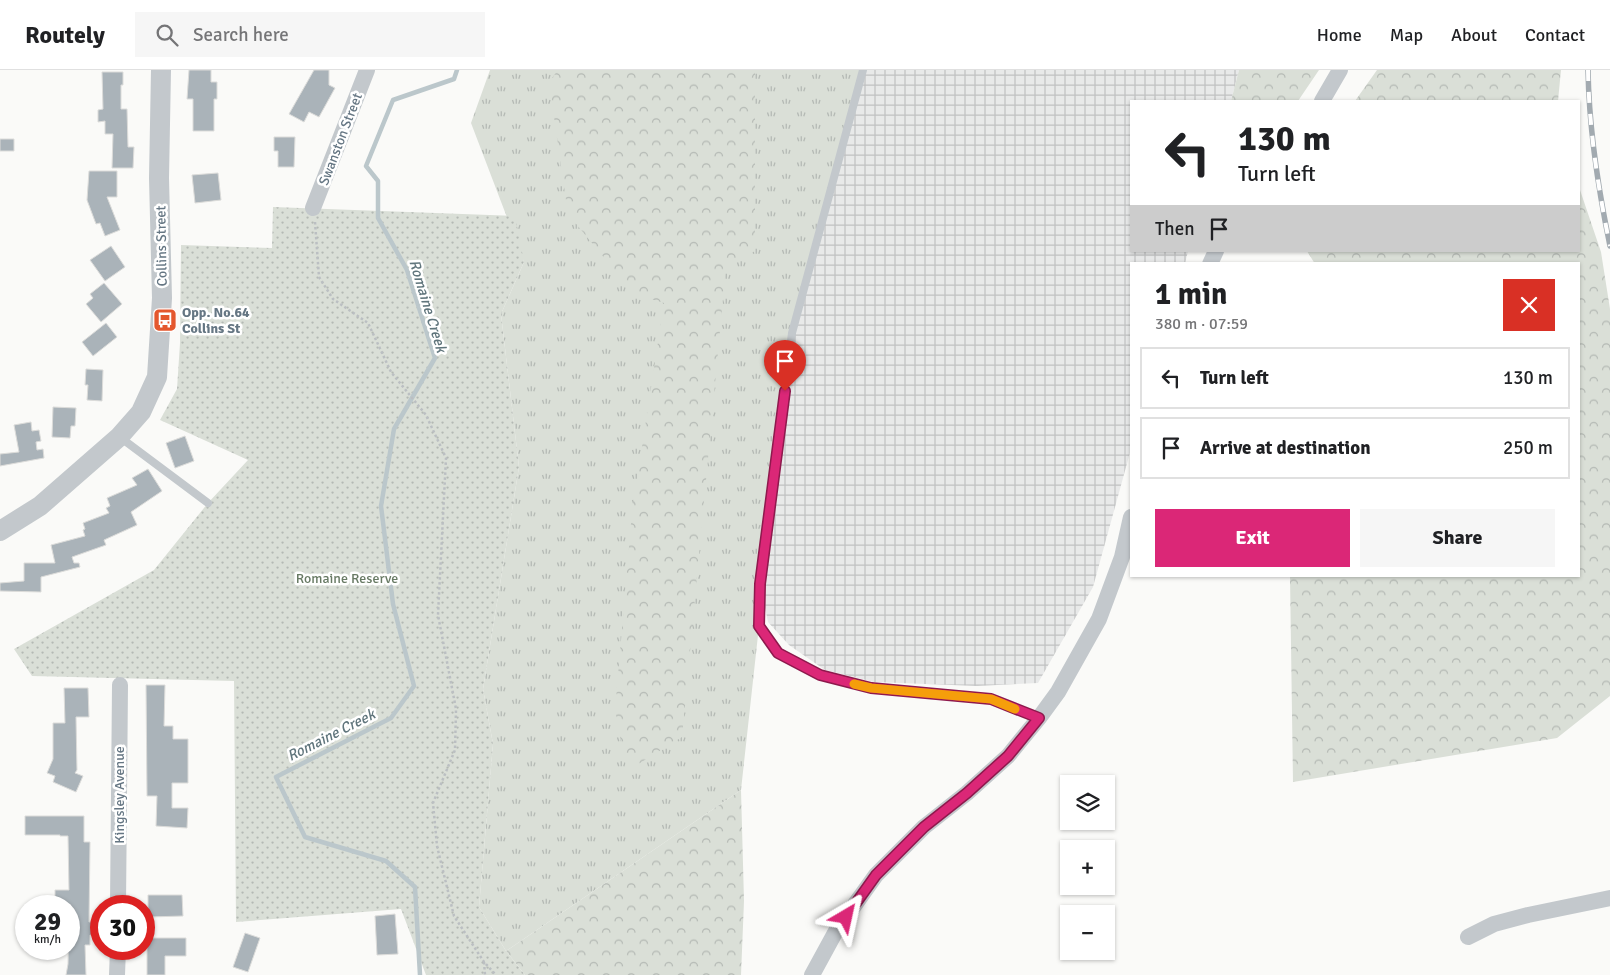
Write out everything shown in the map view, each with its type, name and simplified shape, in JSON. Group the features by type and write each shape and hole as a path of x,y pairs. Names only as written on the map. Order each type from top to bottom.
{"street":[{"name":"Collins Street","path":"0,531 40,506 119,437 141,412 157,377 162,298 159,178 161,70"},
{"name":"Swanston Street","path":"313,208 367,70"},
{"path":"1323,100 1340,70"},
{"path":"812,975 836,932 876,875 924,827 967,793 1008,756 1058,692 1099,619 1122,557 1130,521"},
{"name":"Kingsley Avenue","path":"118,895 120,685"},
{"path":"1468,936 1494,924 1610,898"},
{"path":"117,975 118,960"}],"lane":[{"path":"863,70 792,333 760,584 759,626 778,653 820,675 871,688 991,699 1039,718"},
{"path":"119,437 208,503"}],"path":[{"path":"313,208 319,277 333,299 368,323 391,372 426,415 446,458 438,615 456,709 455,750 432,803 437,846 454,916 484,962 496,975"},
{"path":"484,962 485,975"}],"shaded area":[{"path":"863,70 1239,70 1231,100 1130,100 1130,252 1188,252 1185,262 1130,262 1130,453 1093,587 1038,683 977,686 874,682 825,670 789,645 768,622 760,584 792,333"}],"green space":[{"path":"490,70 863,70 792,333 760,584 759,626 741,790 506,951 479,907 493,744 483,689 519,467 501,314 524,262 471,123"},
{"path":"558,70 755,70 755,251 726,266 682,737 627,771 615,710 632,512 664,303 634,294 568,214 549,82"},
{"path":"1239,70 1319,70 1299,100 1231,100"},
{"path":"1377,70 1561,70 1558,100 1356,100"},
{"path":"1580,190 1601,252 1610,309 1610,696 1557,738 1293,782 1290,577 1580,577 1580,262 1314,262 1308,252 1580,252"},
{"name":"Romaine Reserve","path":"273,207 515,216 524,262 501,314 519,467 483,689 493,744 479,907 506,951 525,975 426,975 401,909 236,922 234,681 32,676 14,649 154,570 208,503 248,460 160,420 177,389 180,343 181,245 272,248"},
{"path":"741,790 744,901 741,975 525,975 506,951"}],"building":[{"path":"189,70 211,70 211,82 217,82 217,99 214,99 214,131 193,131 193,99 187,99"},
{"path":"314,70 329,70 329,85 335,88 319,117 309,112 304,122 289,114"},
{"path":"102,72 123,72 121,109 127,109 128,147 134,147 133,168 112,168 113,134 105,134 105,121 98,122 98,110 103,109"},
{"path":"274,137 295,137 294,167 278,167 278,151 274,151"},
{"path":"0,139 14,139 14,151 0,151"},
{"path":"89,171 117,171 117,197 107,197 120,230 105,236 100,223 96,224 87,200"},
{"path":"218,173 221,200 195,203 192,175"},
{"path":"111,246 125,267 105,281 90,260"},
{"path":"104,283 122,304 101,322 86,304 93,298 90,294"},
{"path":"106,323 117,337 93,356 82,342"},
{"path":"86,369 103,370 102,401 87,400 88,385 85,385"},
{"path":"53,407 76,408 75,426 71,426 70,438 52,437"},
{"path":"31,422 32,431 39,430 41,441 36,442 37,450 43,449 44,458 0,466 0,454 19,452 14,425"},
{"path":"185,436 194,461 175,468 166,443"},
{"path":"148,469 162,491 131,512 137,525 104,540 106,545 72,557 74,563 79,563 80,567 41,577 41,592 0,591 0,583 24,581 24,563 55,563 51,545 85,536 83,523 109,513 106,508 110,506 107,498 137,485 132,478"},
{"path":"146,685 165,685 164,726 173,726 173,739 188,739 188,783 172,783 172,808 188,808 187,828 156,826 157,796 147,796"},
{"path":"64,688 88,688 89,717 76,717 77,770 75,773 83,776 76,792 53,782 55,776 47,773 53,759 53,723 65,723"},
{"path":"25,816 84,816 84,842 90,842 90,945 85,945 86,975 66,975 68,960 80,960 80,895 55,895 55,890 69,890 68,836 25,835"},
{"path":"155,895 182,895 183,916 155,917"},
{"path":"395,914 398,954 377,955 375,916"},
{"path":"245,933 260,938 248,972 233,967"},
{"path":"155,938 186,938 186,956 165,956 165,975 147,975 147,960 155,960"}],"waterway":[{"name":"Romaine Creek","path":"420,975 415,887 386,861 305,837 276,777 391,718 414,686 393,604 381,506 394,429 435,358 407,270 378,218 378,181 366,166 393,100 454,79 457,70"}],"railway":[{"path":"1588,70 1595,158 1610,246"}],"slow traffic":[{"path":"854,684 871,688 991,699 1015,709"}],"place":[{"name":"Opp. No.64 Collins St","path":"165,320"}],"route":[{"path":"785,391 760,584 759,626 778,653 820,675 871,688 991,699 1039,718 1008,756 967,793 924,827 876,875 846,917"}]}
